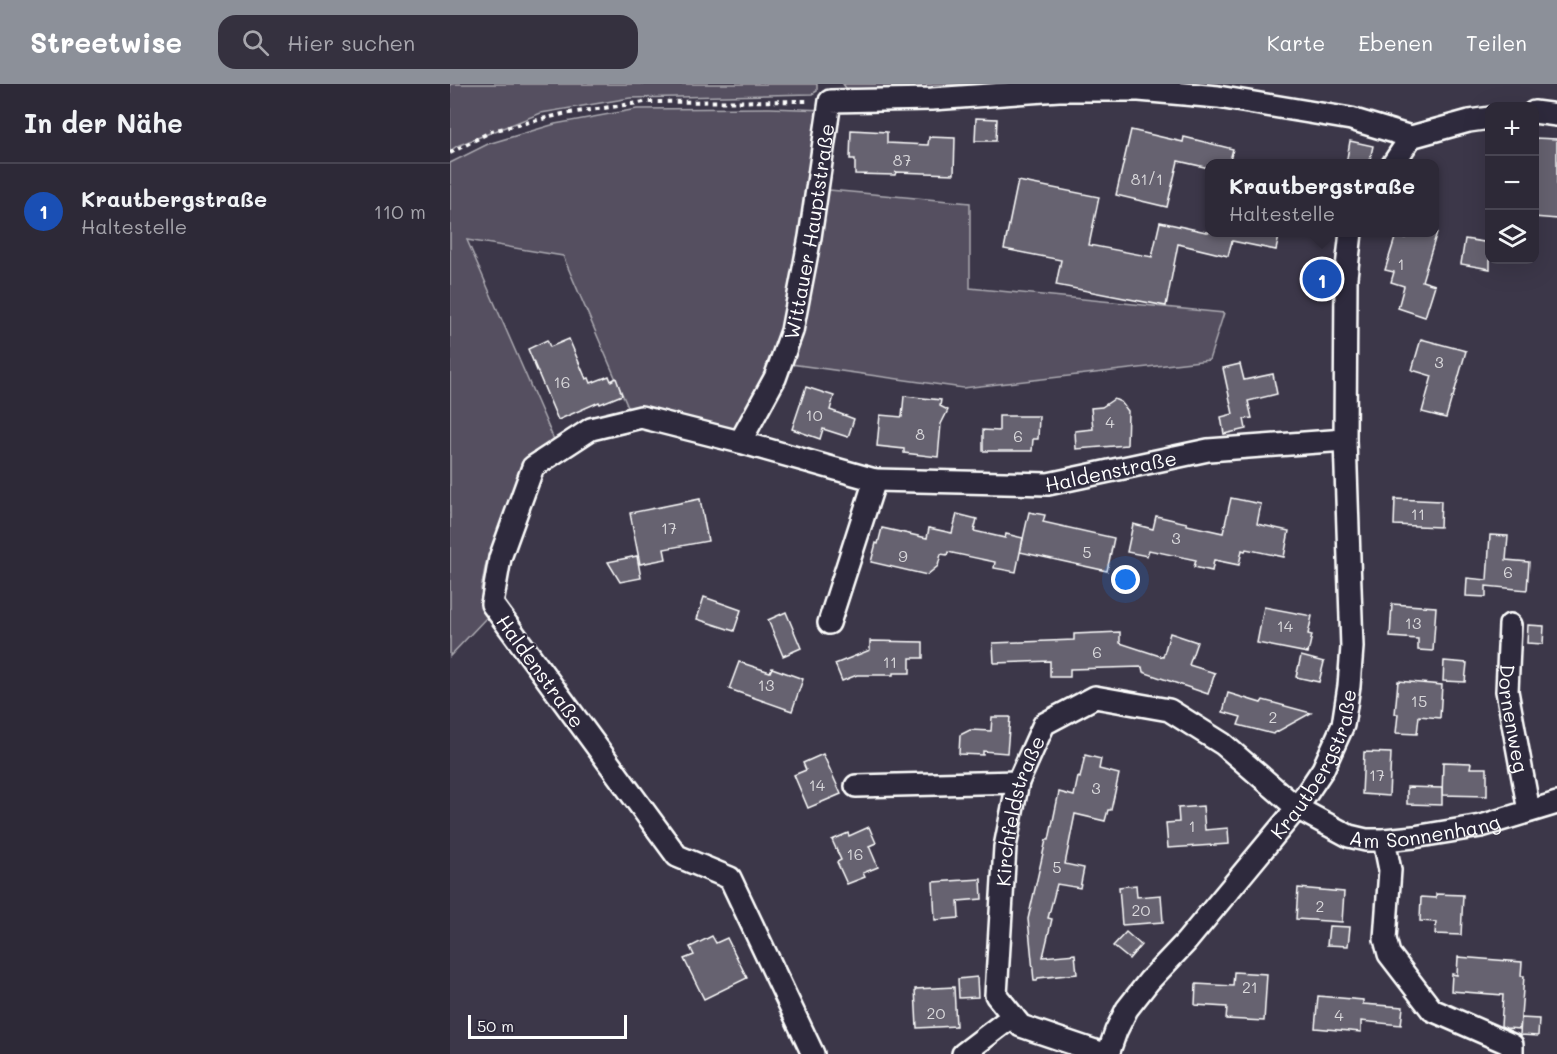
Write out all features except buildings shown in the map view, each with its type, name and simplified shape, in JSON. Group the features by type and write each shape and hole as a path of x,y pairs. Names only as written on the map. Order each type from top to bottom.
{"street":[{"name":"Wittauer Hauptstraße","path":"740,442 775,378 792,332 810,237 830,101 932,99 1059,90 1138,90 1218,97 1351,119 1412,137"},
{"path":"1539,113 1557,115"},
{"path":"1397,159 1412,137 1485,119"},
{"name":"Krautbergstraße","path":"1106,1054 1128,1010 1149,981 1186,942 1297,807 1323,769 1343,725 1350,686 1352,647 1345,440 1346,277 1350,237"},
{"name":"Haldenstraße","path":"813,1054 730,878 676,856 492,604 500,558 534,467 591,429 641,417 875,480 1048,484 1208,450 1345,440"},
{"path":"828,623 875,480"},
{"name":"Dornenweg","path":"1510,625 1507,691 1529,811"},
{"name":"Kirchfeldstraße","path":"1106,1054 1022,1026 996,995 1005,847 1018,782 1044,724 1095,697 1169,710 1223,744 1297,807"},
{"path":"856,786 1018,782"},
{"name":"Am Sonnenhang","path":"1297,807 1349,836 1366,840 1384,840 1481,826 1557,803"},
{"path":"1384,840 1390,870 1385,939 1389,954 1432,1010 1512,1046 1512,1054"},
{"path":"963,1054 1013,1016"}],"path":[{"path":"450,153 492,131 563,114 645,102 830,101"}],"shaded area":[{"path":"450,84 817,84 817,91 812,94 630,98 541,113 457,146 450,151"},
{"path":"843,84 1024,84 910,92 846,88"},
{"path":"637,109 826,110 797,270 774,363 737,429 630,412 563,256 467,240 555,442 535,457 511,494 486,563 481,589 487,617 450,656 450,163 488,144 555,124"},
{"path":"829,190 970,203 970,288 1224,313 1209,360 963,388 791,364"}],"place":[{"name":"Krautbergstraße","path":"1322,279"}]}
